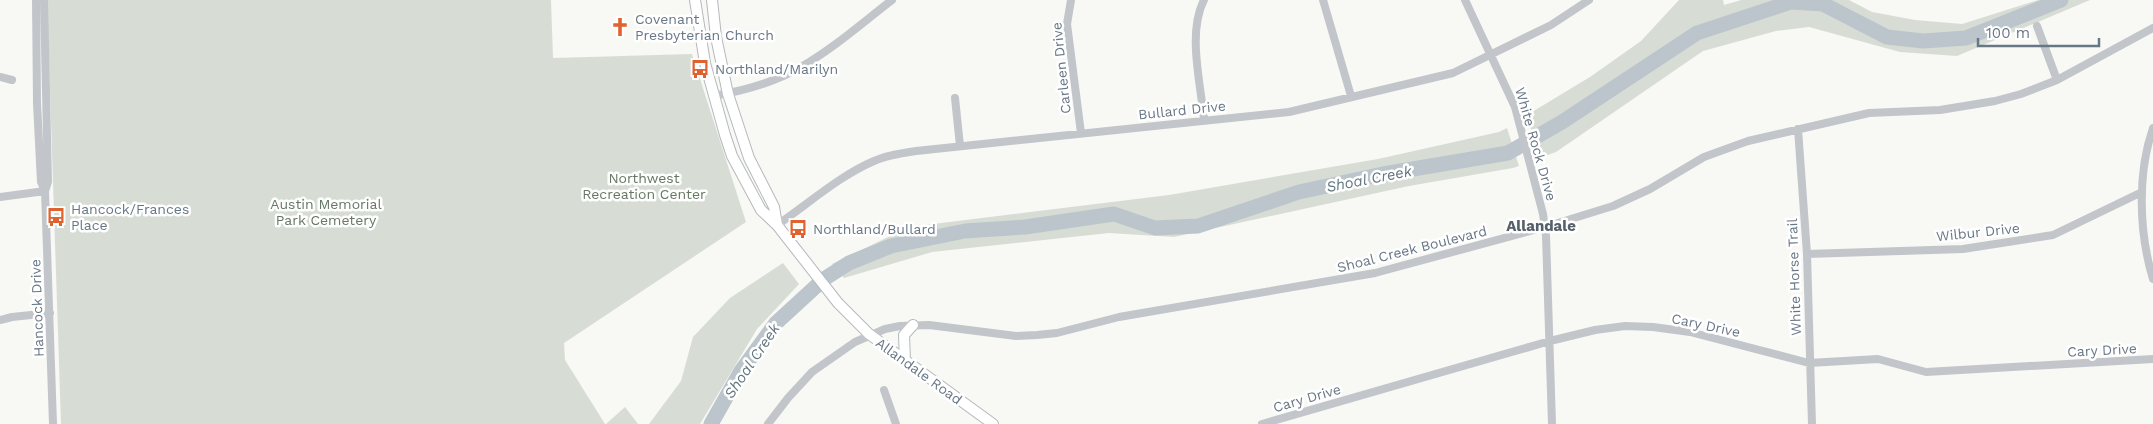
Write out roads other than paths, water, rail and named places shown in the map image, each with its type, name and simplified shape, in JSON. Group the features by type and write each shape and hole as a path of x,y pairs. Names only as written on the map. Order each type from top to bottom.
{"main road":[{"name":"Allandale Road","path":"695,0 699,34 713,96 736,164 761,210 777,226 809,269 838,303 869,334 994,424"},
{"path":"712,0 716,38 728,94 749,158 774,207 777,226"},
{"path":"905,361 904,335 913,325"}],"street":[{"name":"Hancock Drive","path":"36,0 42,103"},
{"name":"Hancock Drive","path":"44,0 42,182 45,191 52,424"},
{"path":"713,96 728,94 770,81 800,67 828,50 892,0"},
{"name":"Carleen Drive","path":"1071,0 1067,24 1081,133"},
{"path":"1204,0 1196,26 1196,46 1204,120"},
{"path":"1323,0 1351,96"},
{"name":"White Rock Drive","path":"1466,0 1515,107 1545,227 1552,424"},
{"name":"Bullard Drive","path":"777,226 854,171 875,160 916,150 1289,112 1453,73 1551,25 1589,0"},
{"path":"2036,26 2057,80"},
{"name":"Shoal Creek Boulevard","path":"768,424 788,398 812,372 869,334 885,329 913,325 1016,336 1057,333 1120,317 1375,272 1545,227 1632,199 1688,165 1726,148 1798,128 1869,113 1940,110 1995,101 2021,94 2057,80 2153,28"},
{"path":"0,77 12,80"},
{"path":"955,98 960,146"},
{"name":"White Horse Trail","path":"1798,128 1807,254 1812,424"},
{"path":"2153,128 2147,145 2142,192 2145,253 2153,279"},
{"path":"2144,174 2153,174"},
{"path":"0,197 45,191"},
{"name":"Wilbur Drive","path":"1807,254 1962,249 2053,236 2142,192"},
{"path":"0,320 50,313"},
{"name":"Cary Drive","path":"1262,424 1550,341 1595,330 1625,326 1653,327 1690,332 1809,363 1878,359 1926,372 2153,359"},
{"path":"884,390 896,424"}],"waterway":[{"name":"Shoal Creek","path":"711,424 741,371 776,323 824,279 849,263 891,246 965,231 1025,227 1114,214 1155,228 1198,226 1299,192 1383,174 1508,153 1562,122 1697,33 1791,2 1823,4 1887,37 1923,41 1966,38 2061,0"}],"place":[{"name":"Covenant Presbyterian Church","path":"620,27"},
{"name":"Northland/Marilyn","path":"700,69"},
{"name":"Hancock/Frances Place","path":"56,217"},
{"name":"Northland/Bullard","path":"798,229"}],"district":[{"name":"Allandale","path":"1541,226"}],"park label":[{"name":"Northwest Recreation Center","path":"644,186"},
{"name":"Austin Memorial Park Cemetery","path":"326,212"}]}
